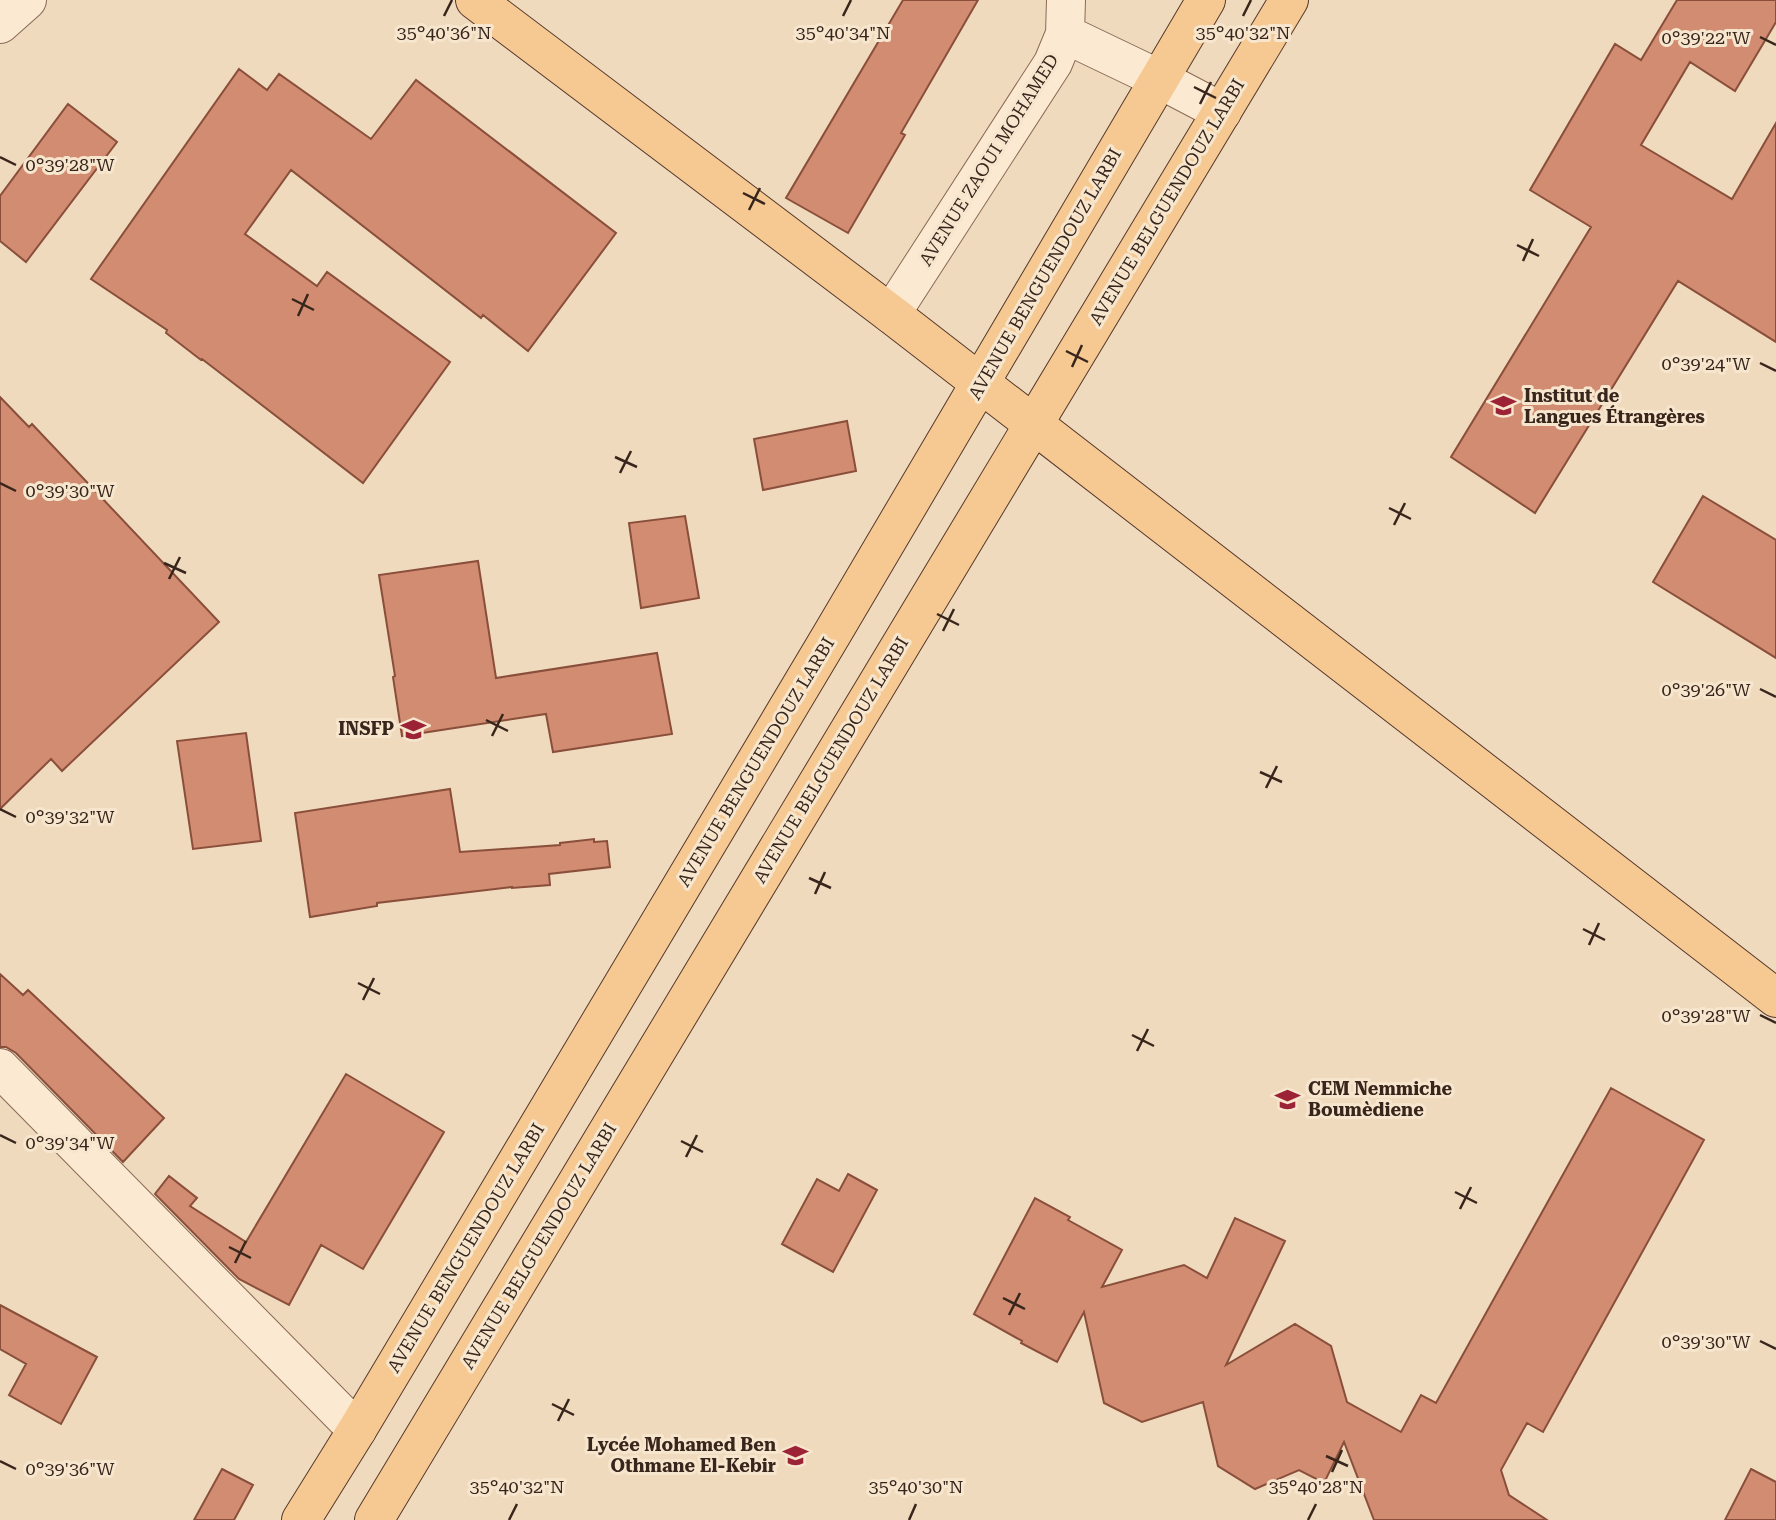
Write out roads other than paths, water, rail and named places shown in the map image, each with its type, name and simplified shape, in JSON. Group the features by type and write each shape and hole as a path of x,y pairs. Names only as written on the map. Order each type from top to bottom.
{"main road":[{"path":"474,0 891,313 1776,998"},
{"name":"AVENUE BENGUENDOUZ LARBI","path":"301,1520 981,383 1206,0"},
{"name":"AVENUE BELGUENDOUZ LARBI","path":"374,1520 1289,0"}],"street":[{"path":"0,24 27,0"},
{"path":"1065,17 1159,79 1222,112"},
{"name":"AVENUE ZAOUI MOHAMED","path":"891,313 1053,64 1065,17"},
{"path":"0,1068 357,1430"}],"place":[{"name":"Institut de Langues Étrangères","path":"1504,406"},
{"name":"INSFP","path":"414,729"},
{"name":"CEM Nemmiche Boumèdiene","path":"1288,1099"},
{"name":"Lycée Mohamed Ben Othmane El-Kebir","path":"796,1455"}]}
